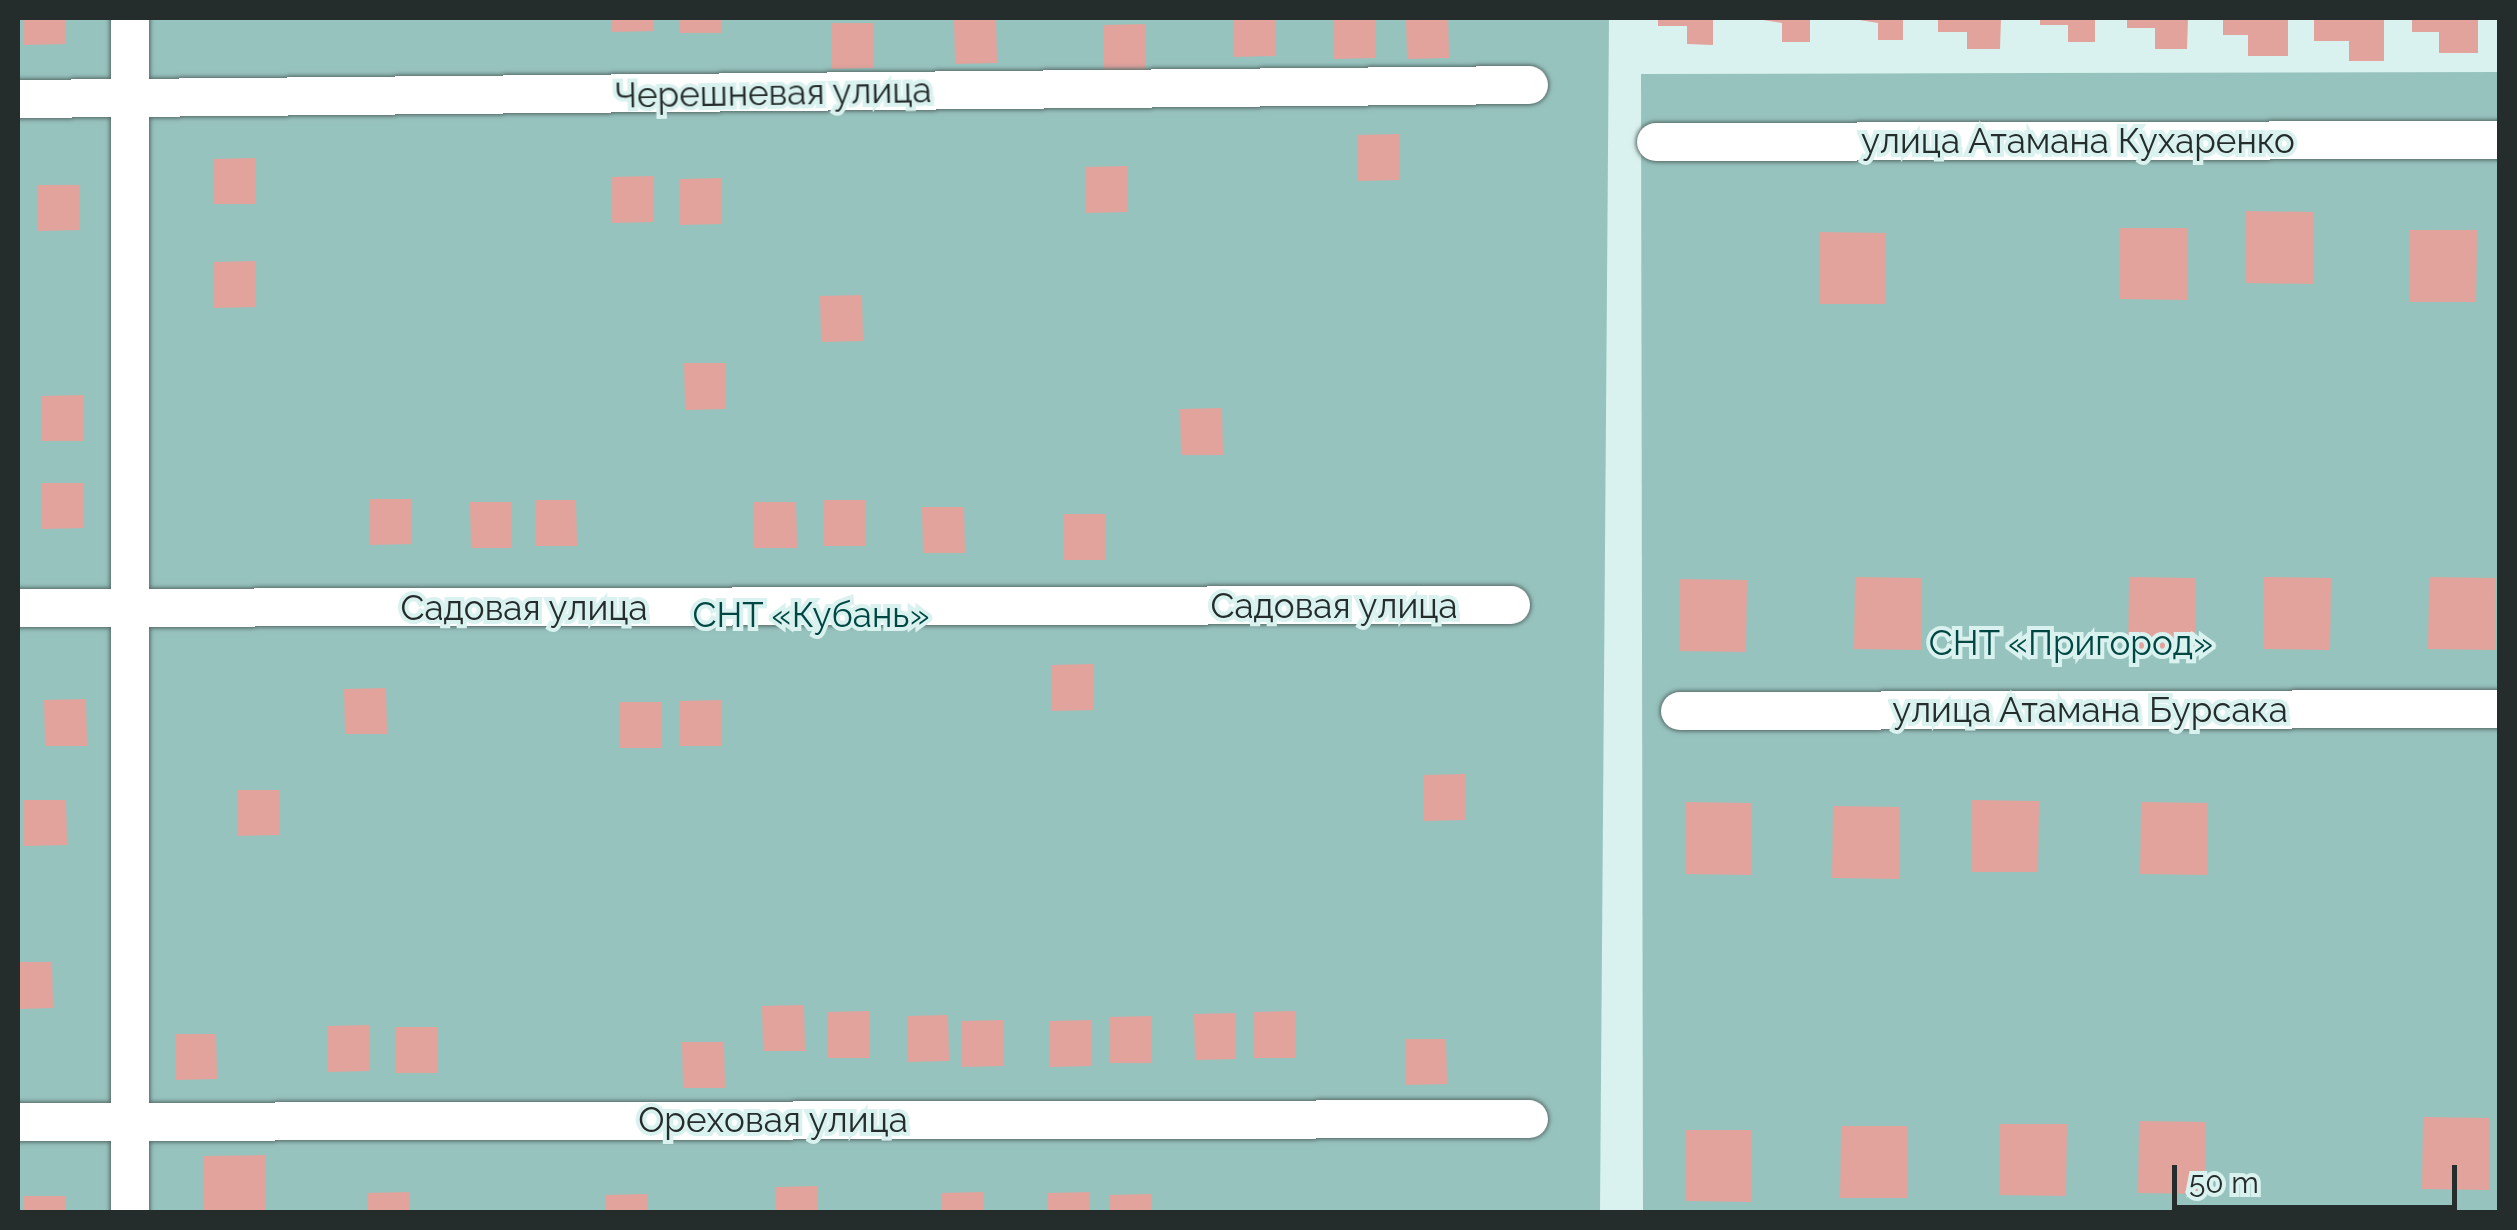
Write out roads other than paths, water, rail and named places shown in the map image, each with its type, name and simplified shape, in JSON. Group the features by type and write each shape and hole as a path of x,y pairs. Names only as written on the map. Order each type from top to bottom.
{"street":[{"path":"130,18 135,609 130,1212"},
{"name":"Черешневая улица","path":"18,99 1530,85"},
{"name":"улица Атамана Кухаренко","path":"1656,142 2500,140"},
{"name":"Садовая улица","path":"18,608 1510,605"},
{"name":"улица Атамана Бурсака","path":"1680,712 2500,709"},
{"name":"Ореховая улица","path":"18,1122 1528,1119"}],"park label":[{"name":"СНТ «Кубань»","path":"811,615"},
{"name":"СНТ «Пригород»","path":"2071,643"}]}
